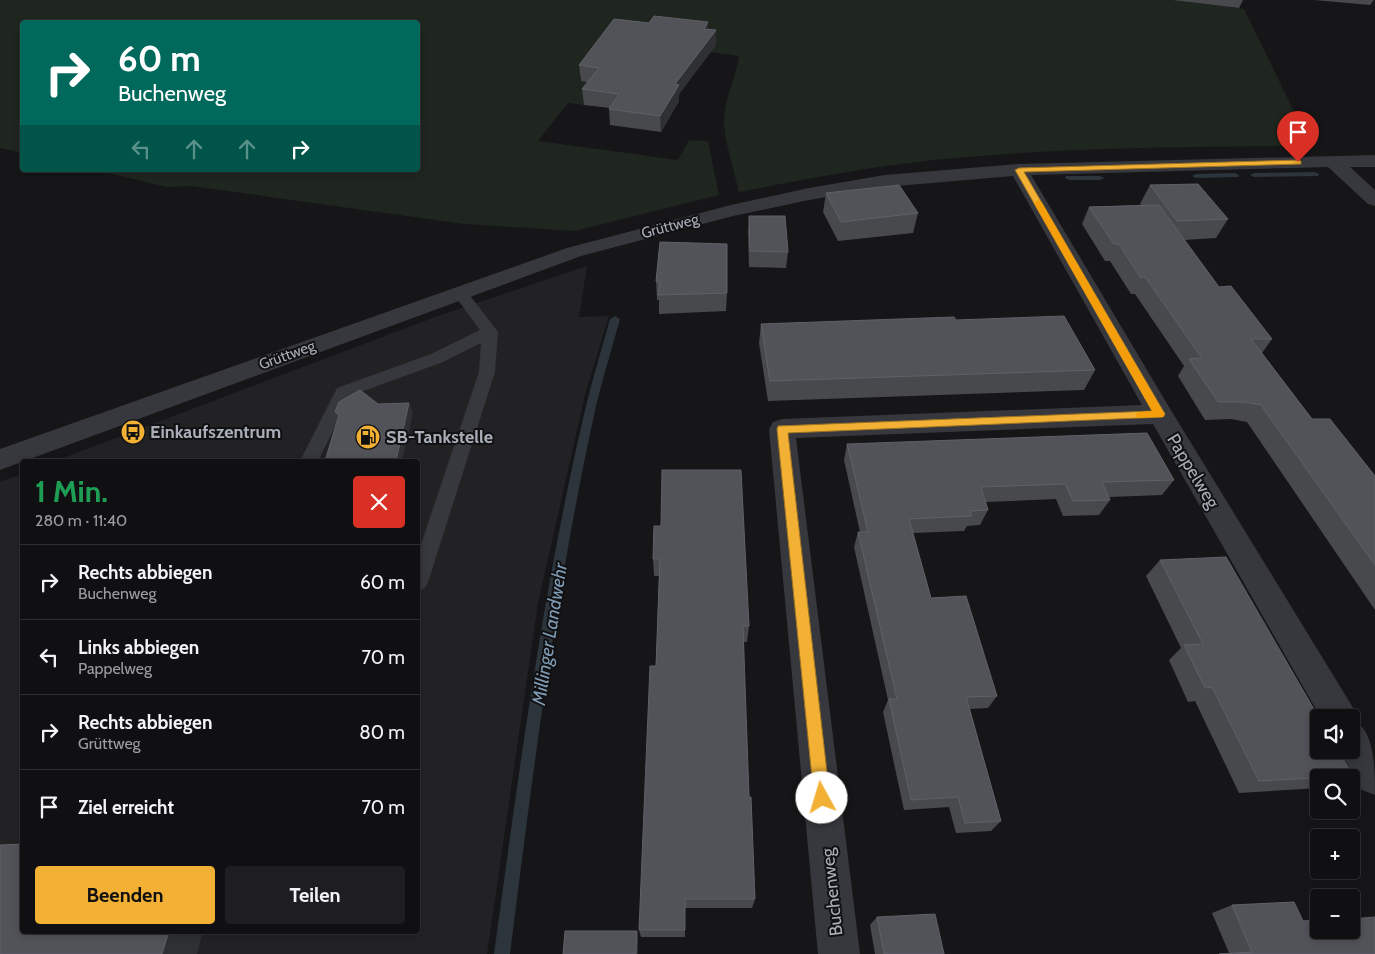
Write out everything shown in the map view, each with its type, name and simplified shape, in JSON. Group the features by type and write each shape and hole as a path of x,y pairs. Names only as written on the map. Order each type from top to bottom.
{"street":[{"name":"Grüttweg","path":"0,460 574,252 712,215 809,194 885,182 1019,170 1375,161"},
{"path":"1333,162 1375,200"},
{"name":"Pappelweg","path":"1019,170 1160,414 1335,709"},
{"name":"Buchenweg","path":"839,954 782,429 1160,414"},
{"path":"1360,752 1375,777"}],"lane":[{"path":"420,576 487,372 490,332 460,292"},
{"path":"310,459 343,392 437,358 490,332"}],"shaded area":[{"path":"0,0 1172,0 1244,9 1311,146 1133,148 1000,154 874,168 739,192 728,149 724,115 739,56 710,52 592,65 579,80 600,83 584,105 568,103 538,141 678,160 689,140 708,141 719,195 575,231 464,224 191,186 167,187 103,172 420,172 420,20 20,20 20,153 0,148"},
{"path":"587,266 579,317 609,316 585,395 538,603 487,954 0,954 0,482 20,475 20,934 420,934 420,459 60,459 435,317"}],"building":[{"path":"654,16 708,22 704,29 716,30 675,84 679,85 660,116 609,109 619,94 582,89 599,68 579,65 614,19 649,23"},
{"path":"1198,184 1228,219 1177,221 1150,185"},
{"path":"899,185 918,213 841,222 826,193"},
{"path":"1159,205 1219,287 1231,286 1272,339 1251,339 1312,419 1330,419 1375,476 1375,565 1261,405 1244,402 1218,402 1189,359 1202,358 1145,277 1140,277 1119,244 1114,244 1089,207"},
{"path":"749,216 785,216 788,252 750,251"},
{"path":"660,242 727,244 727,293 658,295 660,282 656,281"},
{"path":"1064,316 1095,370 770,381 761,324 954,317 956,320"},
{"path":"360,390 378,404 409,403 396,459 326,459 339,415 335,412 339,402"},
{"path":"1147,433 1174,480 1102,482 1110,500 1073,501 1065,484 981,487 988,510 970,511 972,516 909,519 931,598 966,596 997,696 966,697 1001,821 965,823 958,797 911,800 889,699 897,699 858,532 868,532 847,444"},
{"path":"662,470 741,470 749,626 743,626 749,797 751,797 755,899 685,899 685,930 639,930 650,666 656,666 660,559 653,559 654,526 661,526"},
{"path":"1226,557 1314,709 1310,709 1310,759 1343,759 1349,769 1310,769 1310,778 1259,781 1212,687 1205,688 1184,645 1203,644 1160,560"},
{"path":"20,844 20,934 168,934 162,954 0,954 0,845"},
{"path":"1294,902 1303,921 1310,921 1310,939 1360,939 1360,918 1375,917 1375,954 1219,954 1252,952 1232,905"},
{"path":"935,914 944,954 884,954 877,917"},
{"path":"565,931 637,931 636,954 563,954"}],"waterway":[{"path":"1254,175 1315,174"},
{"path":"1196,176 1235,175"},
{"path":"1069,178 1100,178"},
{"name":"Millinger Landwehr","path":"502,954 540,679 563,542 591,406 615,319"}],"slow traffic":[{"path":"1038,203 1160,414 1141,415"}],"place":[{"name":"Einkaufszentrum","path":"133,432"},
{"name":"SB-Tankstelle","path":"368,437"}],"route":[{"path":"822,798 782,429 1160,414 1019,170 1298,162"}]}
